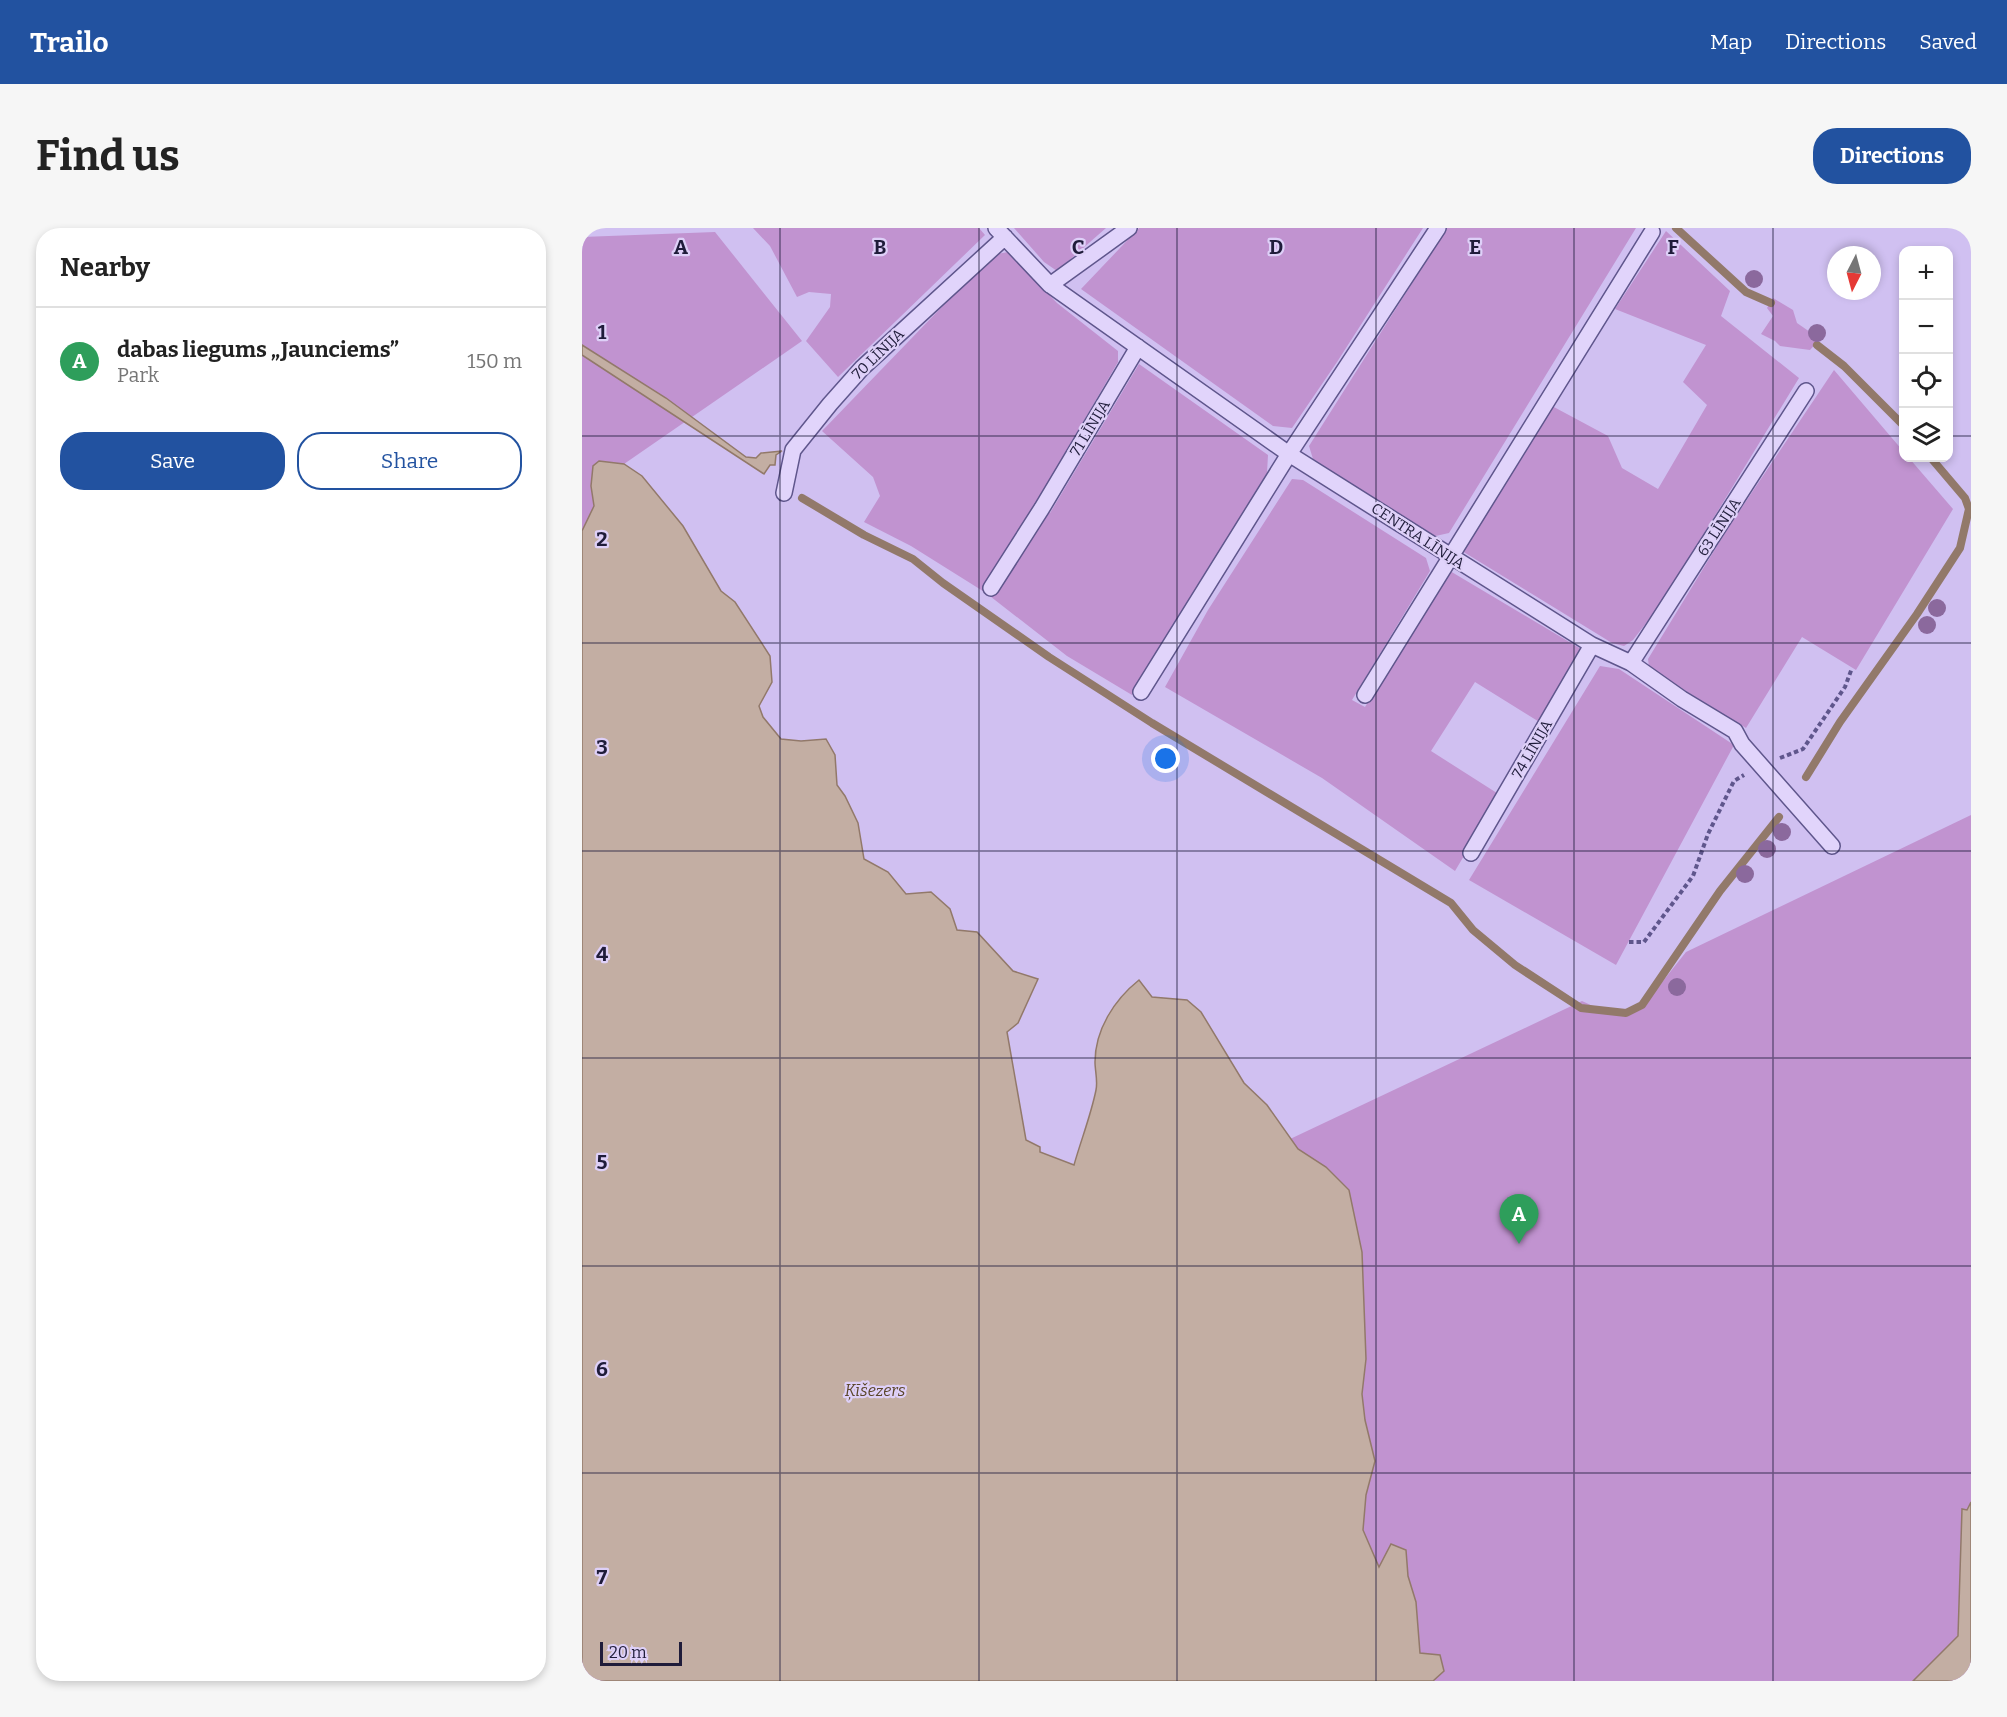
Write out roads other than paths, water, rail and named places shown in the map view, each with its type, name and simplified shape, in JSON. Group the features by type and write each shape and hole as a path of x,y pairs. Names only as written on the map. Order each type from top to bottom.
{"lane":[{"path":"1050,285 1129,228"},
{"path":"1141,692 1289,454 1438,228"},
{"path":"1365,695 1653,232"},
{"name":"CENTRA LĪNIJA","path":"1000,233 1050,285 1289,454 1592,645 1631,663 1682,699 1735,731 1742,744 1832,846"},
{"name":"70 LĪNIJA","path":"784,493 794,450 830,404 862,368 1000,233"},
{"name":"71 LĪNIJA","path":"991,588 1042,508 1138,347"},
{"name":"63 LĪNIJA","path":"1631,663 1806,391"},
{"name":"74 LĪNIJA","path":"1471,853 1592,645"}],"water":[{"path":"582,345 666,398 746,457 756,458 761,453 782,451 776,455 775,465 770,465 764,474 582,355"},
{"name":"Ķīšezers","path":"599,461 624,464 642,476 683,526 721,591 735,602 770,656 772,682 759,706 763,717 781,739 801,741 826,739 835,755 837,785 858,823 864,859 888,872 906,894 931,892 950,909 957,930 977,932 1013,971 1038,979 1018,1023 1007,1032 1026,1140 1040,1147 1040,1152 1074,1165 1096,1090 1095,1062 1098,1038 1114,1006 1139,980 1152,997 1187,1000 1201,1012 1244,1083 1267,1105 1298,1149 1326,1167 1349,1190 1362,1252 1366,1359 1362,1394 1365,1420 1375,1461 1366,1495 1363,1530 1379,1567 1391,1544 1406,1550 1408,1576 1416,1602 1420,1653 1440,1655 1444,1671 1433,1681 582,1681 582,531 594,506 591,486 593,466"},
{"path":"1971,1502 1971,1681 1913,1681 1958,1636 1962,1509 1967,1510"}],"waterway":[{"path":"1676,228 1746,292 1771,303"},
{"path":"1817,345 1844,366 1899,421"},
{"path":"1806,777 1840,722 1917,614 1960,548 1969,509 1965,498 1934,462"},
{"path":"802,498 864,535 913,559 943,583 1049,657 1152,723 1451,903 1473,930 1515,965 1581,1008 1626,1013 1642,1005 1720,891 1779,817"}],"place":[{"name":"dabas liegums „Jaunciems”","path":"1519,1244"}]}
